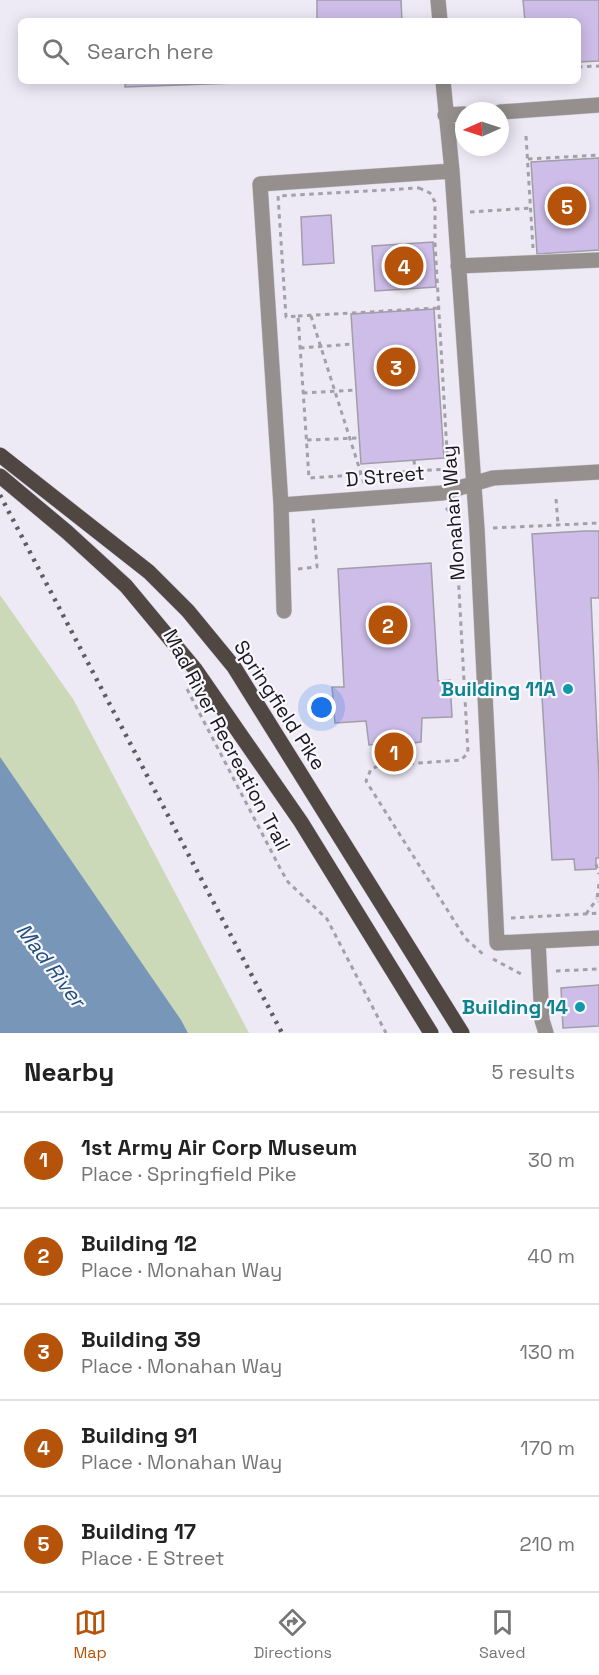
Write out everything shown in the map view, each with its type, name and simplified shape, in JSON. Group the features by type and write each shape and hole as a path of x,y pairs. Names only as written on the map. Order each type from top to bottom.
{"main road":[{"name":"Springfield Pike","path":"0,455 149,572 188,611 234,667 462,1033"},
{"path":"0,476 102,562 148,612 195,669 301,822 431,1033"}],"street":[{"path":"438,0 440,18"},
{"name":"Monahan Way","path":"443,84 452,171 472,484 477,529 497,943 538,941"},
{"path":"509,111 599,105"},
{"path":"446,115 455,114"},
{"path":"284,611 281,505 260,184 452,171"},
{"path":"458,266 599,260"},
{"name":"D Street","path":"281,505 442,493 493,478 599,472"},
{"path":"546,1033 542,1020 538,941 599,938"}],"path":[{"path":"581,67 599,66"},
{"path":"526,136 534,256"},
{"path":"528,159 599,155"},
{"path":"309,478 448,470 438,308 435,202 430,193 419,188 278,196 286,317 438,308"},
{"path":"467,212 531,208"},
{"path":"297,568 317,567 298,316"},
{"path":"311,316 369,498"},
{"path":"300,348 353,344"},
{"path":"303,393 356,390"},
{"path":"306,440 359,438"},
{"path":"556,499 558,525"},
{"path":"443,507 451,511 454,518 468,753 460,760 378,766 370,770 366,781 465,938 479,952 523,975"},
{"path":"487,529 599,523"},
{"name":"Mad River Recreation Trail","path":"184,683 281,870 288,882 327,919 386,1033"},
{"path":"596,864 599,874"},
{"path":"586,914 598,900 599,884"},
{"path":"510,907 511,919 599,913"},
{"path":"551,972 599,969"}],"green space":[{"path":"0,595 73,699 249,1033 0,1033"}],"water":[{"name":"Mad River","path":"0,757 181,1020 188,1033 0,1033"}],"building":[{"path":"317,0 401,0 402,18 317,18"},
{"path":"523,0 599,0 599,61 581,62 581,18 525,18"},
{"path":"125,84 208,84 125,87"},
{"path":"599,158 599,250 537,254 531,162"},
{"path":"331,215 334,263 303,265 301,217"},
{"path":"433,242 436,287 375,291 372,246"},
{"path":"434,309 444,458 361,464 351,314"},
{"name":"Building 11A","path":"599,531 599,598 591,598 599,779 599,858 596,858 596,869 575,870 574,859 552,860 532,534"},
{"path":"431,563 438,681 450,680 452,717 422,718 421,742 413,743 413,747 378,749 377,744 369,745 366,721 335,723 332,687 344,687 338,569"},
{"name":"Building 14","path":"599,985 599,1026 563,1028 561,988"}],"railway":[{"path":"0,495 282,1033"}],"place":[{"name":"Building 17","path":"567,206"},
{"name":"Building 91","path":"404,266"},
{"name":"Building 39","path":"396,367"},
{"name":"Building 12","path":"388,625"},
{"name":"Building 11A","path":"568,689"},
{"name":"1st Army Air Corp Museum","path":"394,752"},
{"name":"Building 14","path":"580,1007"}]}
